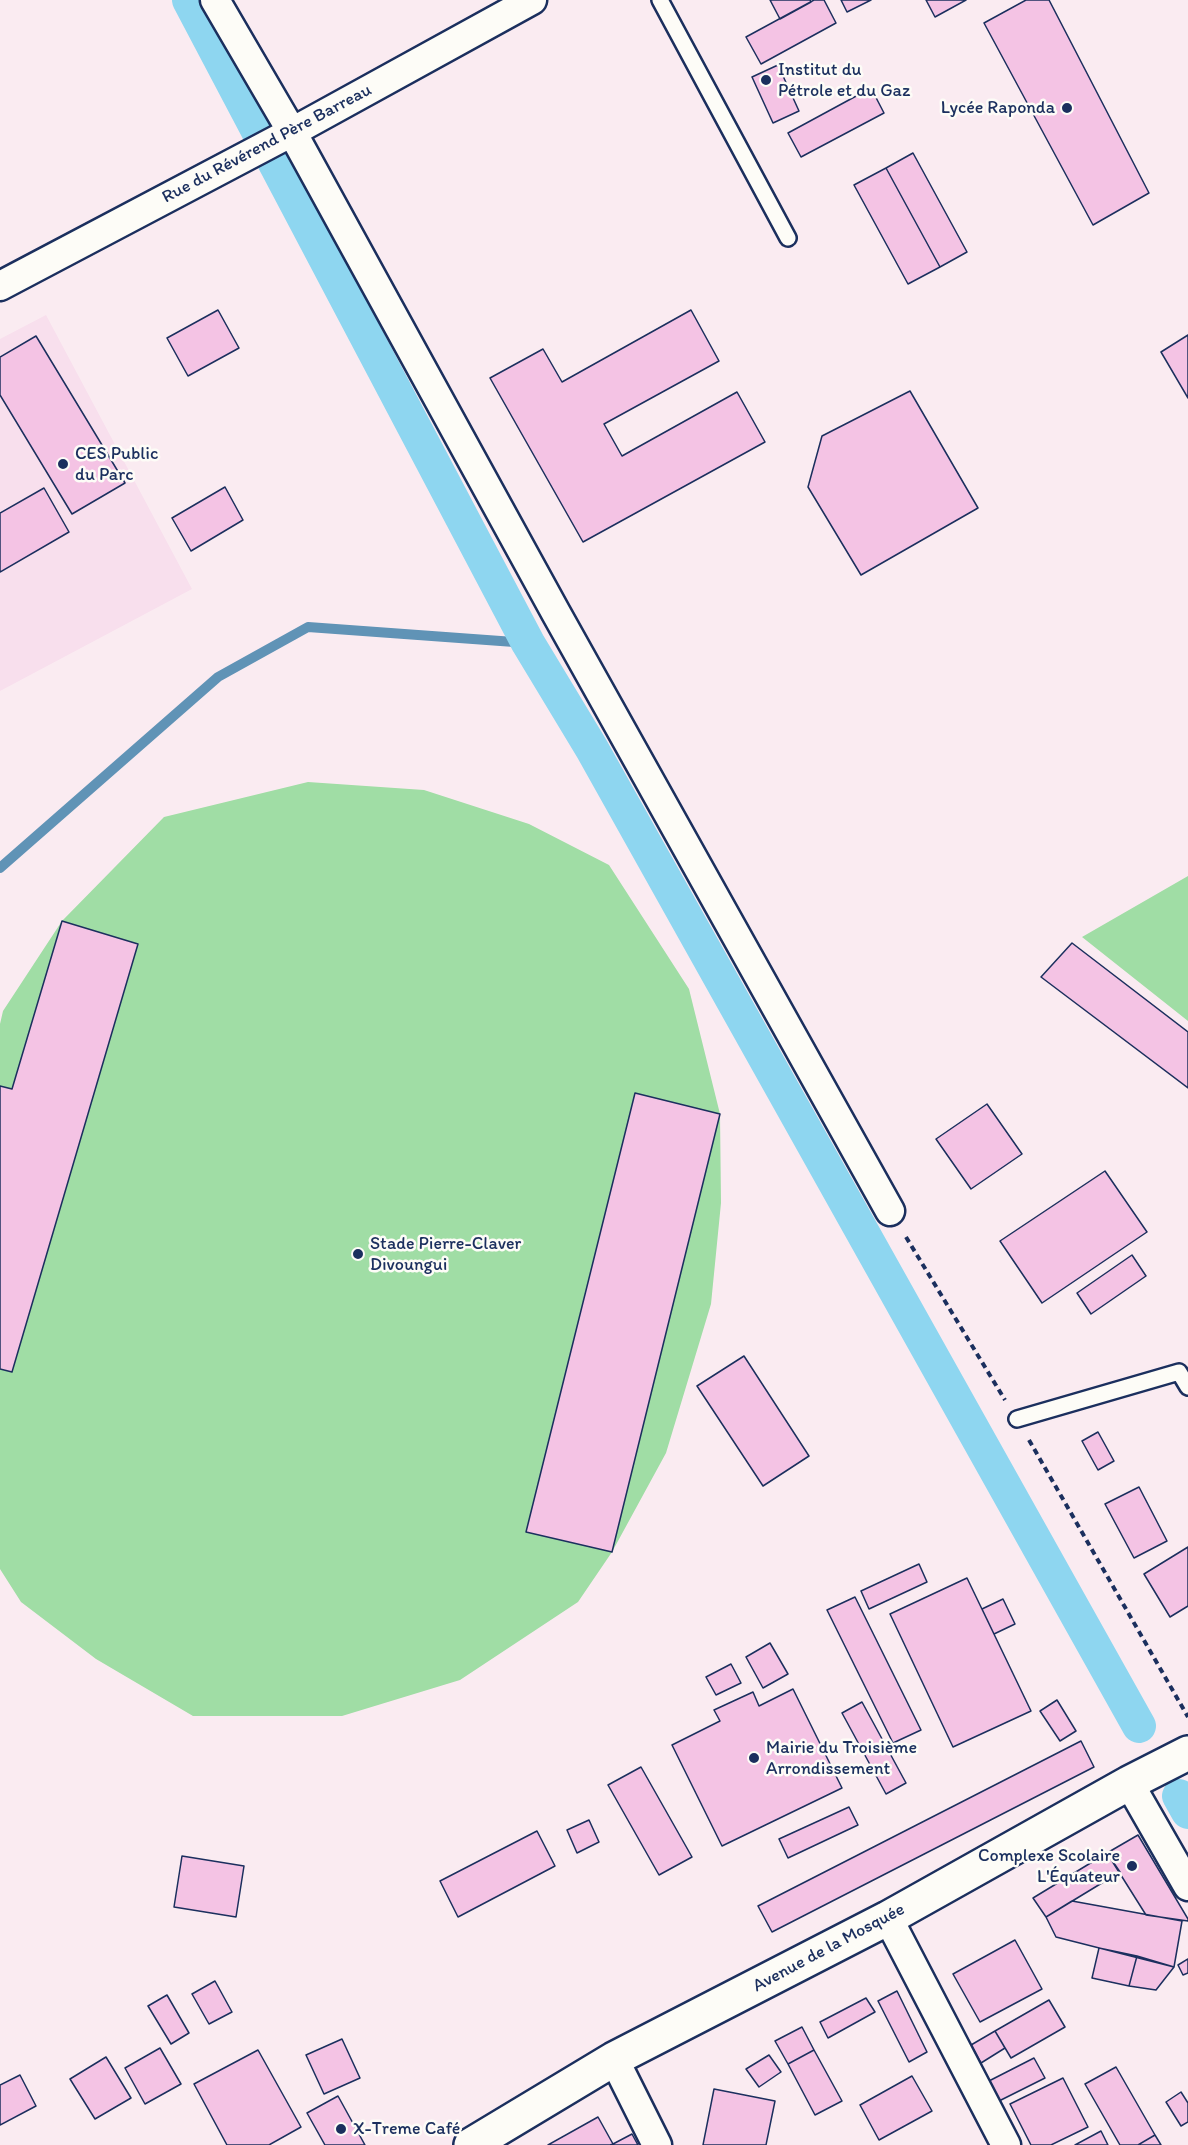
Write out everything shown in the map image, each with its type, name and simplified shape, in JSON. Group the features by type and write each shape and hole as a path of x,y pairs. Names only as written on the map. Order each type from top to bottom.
{"street":[{"path":"215,0 285,135 556,613 890,1211"},
{"name":"Rue du Révérend Père Barreau","path":"0,286 243,158 532,0"},
{"name":"Avenue de la Mosquée","path":"471,2145 614,2060 888,1918 1134,1780 1188,1753"},
{"path":"1134,1780 1188,1886"},
{"path":"888,1918 1006,2145"},
{"path":"614,2060 657,2145"}],"lane":[{"path":"660,0 788,238"},
{"path":"1017,1419 1179,1372 1188,1387"}],"path":[{"path":"890,1211 1017,1419 1188,1717"}],"shaded area":[{"name":"CES Public du Parc","path":"46,315 192,589 0,691 0,339"}],"green space":[{"name":"Stade Pierre-Claver Divoungui","path":"308,782 424,790 529,824 609,865 689,989 720,1114 721,1203 711,1304 666,1453 612,1552 578,1602 460,1680 342,1716 193,1716 96,1659 21,1602 0,1569 0,1024 3,1011 62,921 164,817"},
{"path":"1188,876 1188,1021 1082,937"}],"building":[{"path":"770,0 810,0 811,2 780,19"},
{"path":"814,0 824,0 836,23 761,64 746,37"},
{"path":"841,0 871,0 847,12"},
{"path":"926,0 966,0 935,17"},
{"name":"Lycée Raponda","path":"1026,0 1049,0 1149,193 1093,225 984,23"},
{"path":"778,65 799,111 773,123 752,77"},
{"path":"871,88 884,113 801,157 788,133"},
{"path":"913,153 967,252 940,267 886,168"},
{"path":"886,168 940,267 908,284 854,185"},
{"path":"218,310 239,348 188,376 167,338"},
{"path":"691,310 719,361 604,424 622,456 737,392 765,442 583,542 490,378 543,349 562,382"},
{"path":"1188,335 1188,398 1161,352"},
{"path":"36,336 125,483 72,514 0,395 0,357"},
{"path":"910,391 978,508 861,575 808,487 822,436"},
{"path":"225,487 243,520 191,551 172,518"},
{"path":"44,488 69,532 0,572 0,513"},
{"path":"62,921 138,944 12,1372 0,1369 0,1086 12,1089"},
{"path":"1072,943 1188,1032 1188,1088 1041,977"},
{"path":"635,1093 720,1114 612,1552 526,1532"},
{"path":"987,1104 1022,1154 971,1189 936,1139"},
{"path":"1105,1171 1147,1232 1042,1303 1000,1241"},
{"path":"1132,1255 1146,1276 1091,1314 1077,1293"},
{"path":"744,1356 809,1456 763,1486 697,1386"},
{"path":"1098,1432 1114,1461 1098,1470 1082,1441"},
{"path":"1139,1487 1167,1541 1134,1558 1105,1504"},
{"path":"1188,1547 1188,1606 1170,1617 1144,1574"},
{"path":"919,1564 927,1582 869,1609 861,1591"},
{"path":"967,1578 1031,1711 953,1747 890,1614"},
{"path":"855,1597 921,1730 893,1743 827,1610"},
{"path":"1003,1599 1015,1624 994,1634 982,1609"},
{"path":"770,1643 788,1674 763,1688 746,1657"},
{"path":"731,1664 741,1683 716,1695 706,1677"},
{"path":"793,1689 842,1788 722,1846 672,1745 720,1721 714,1710 753,1692 759,1706"},
{"path":"1057,1700 1076,1731 1060,1741 1040,1711"},
{"path":"862,1702 906,1783 886,1794 842,1713"},
{"path":"1081,1741 1094,1767 772,1932 758,1906"},
{"path":"641,1767 692,1857 659,1875 608,1785"},
{"path":"849,1807 858,1825 788,1858 779,1839"},
{"path":"589,1820 599,1842 577,1853 567,1830"},
{"path":"537,1831 555,1866 458,1917 440,1881"},
{"path":"1138,1835 1188,1921 1146,1915 1107,1853"},
{"path":"1107,1853 1120,1872 1046,1917 1033,1898"},
{"path":"182,1856 244,1866 236,1917 174,1907"},
{"path":"1072,1901 1182,1921 1174,1967 1056,1937 1046,1917"},
{"path":"1015,1940 1042,1989 980,2022 953,1974"},
{"path":"1099,1948 1137,1956 1129,1986 1092,1978"},
{"path":"1137,1956 1174,1967 1156,1990 1129,1986"},
{"path":"1188,1959 1188,1973 1183,1975 1178,1965"},
{"path":"215,1981 232,2012 209,2024 192,1994"},
{"path":"897,1991 927,2052 909,2062 878,2001"},
{"path":"167,1995 189,2033 171,2044 148,2006"},
{"path":"866,1998 875,2012 828,2038 820,2022"},
{"path":"1049,2000 1065,2027 1011,2058 995,2031"},
{"path":"802,2027 814,2050 788,2064 775,2041"},
{"path":"995,2031 1005,2048 981,2063 971,2045"},
{"path":"342,2039 360,2078 324,2094 306,2055"},
{"path":"160,2048 181,2084 145,2104 125,2068"},
{"path":"258,2050 301,2127 269,2145 227,2145 194,2084"},
{"path":"814,2050 842,2101 815,2115 788,2064"},
{"path":"769,2055 781,2072 759,2087 746,2069"},
{"path":"106,2057 131,2098 95,2119 70,2079"},
{"path":"1034,2058 1045,2078 995,2103 985,2083"},
{"path":"1116,2067 1155,2135 1138,2145 1120,2145 1085,2084"},
{"path":"20,2075 36,2106 0,2125 0,2085"},
{"path":"912,2076 932,2111 879,2140 860,2105"},
{"path":"1063,2078 1088,2127 1051,2145 1031,2145 1010,2104"},
{"path":"714,2089 775,2101 766,2145 703,2145"},
{"path":"1181,2092 1188,2103 1188,2122 1181,2126 1166,2102"},
{"path":"338,2096 365,2145 325,2145 307,2113"},
{"path":"598,2117 613,2144 548,2145"},
{"path":"1101,2131 1108,2145 1075,2145"},
{"path":"632,2134 638,2145 610,2145 613,2144"},
{"path":"1155,2135 1161,2145 1138,2145"}],"waterway":[{"path":"189,0 528,643 592,749 1139,1726"},
{"path":"0,868 218,677 308,627 528,643"},
{"path":"1179,1796 1188,1812"}],"place":[{"name":"Institut du Pétrole et du Gaz","path":"766,80"},
{"name":"Lycée Raponda","path":"1067,108"},
{"name":"CES Public du Parc","path":"63,464"},
{"name":"Stade Pierre-Claver Divoungui","path":"358,1254"},
{"name":"Mairie du Troisième Arrondissement","path":"754,1758"},
{"name":"Complexe Scolaire L'Équateur","path":"1132,1866"},
{"name":"X-Treme Café","path":"341,2129"}]}
